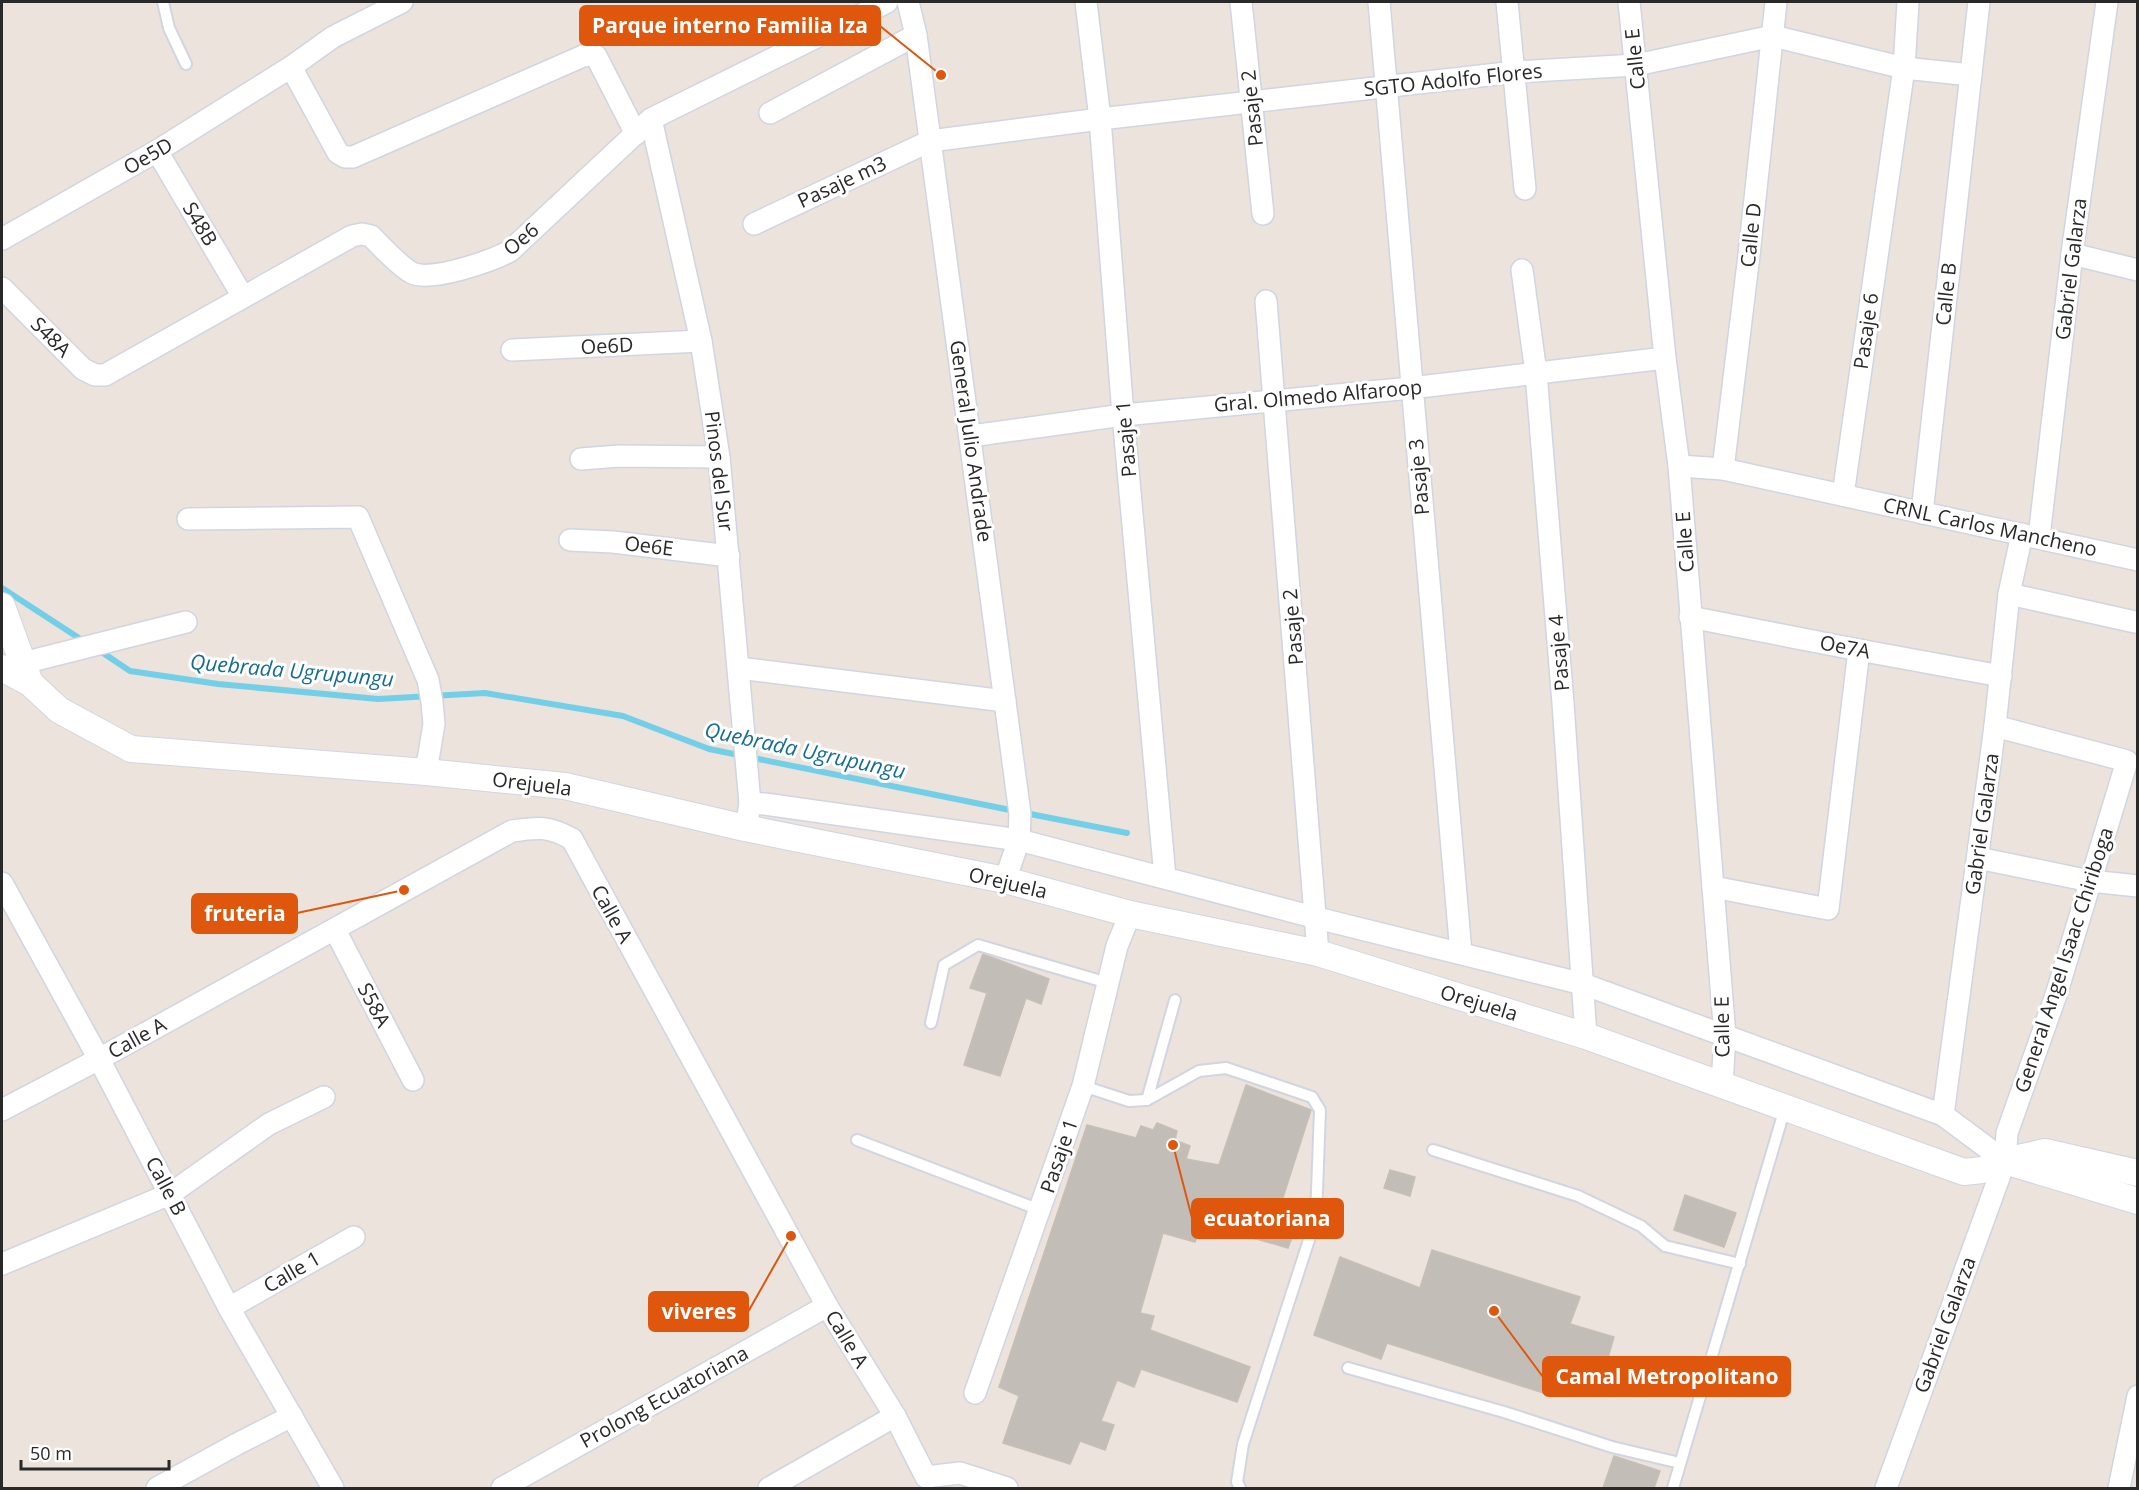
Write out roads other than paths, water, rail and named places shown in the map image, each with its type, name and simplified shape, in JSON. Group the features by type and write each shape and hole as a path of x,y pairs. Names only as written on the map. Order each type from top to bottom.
{"street":[{"name":"Oe5D","path":"2,238 157,151 291,67 333,37 402,2"},
{"name":"Oe6","path":"105,375 352,236 362,234 370,236 412,272 422,276 434,275 497,258 510,251 651,119 887,2"},
{"name":"General Julio Andrade","path":"908,2 916,35 1020,814 1019,840 1005,880"},
{"name":"Pasaje 1","path":"1086,2 1100,120 1165,877"},
{"name":"Pasaje 2","path":"1241,2 1263,214"},
{"name":"Pasaje 3","path":"1379,2 1461,953"},
{"path":"1507,2 1525,189"},
{"name":"Calle E","path":"1629,2 1665,358 1679,466 1725,1036 1722,1084"},
{"name":"Calle D","path":"1723,469 1776,2"},
{"name":"Pasaje 6","path":"1843,495 1904,68 1908,2"},
{"name":"Calle B","path":"1922,513 1979,2"},
{"name":"Gabriel Galarza","path":"1943,1115 1995,726 2009,594 2030,536 2107,2"},
{"path":"770,113 916,35"},
{"name":"SGTO Adolfo Flores","path":"930,141 1515,72 1636,64 1773,36 1904,68 1971,75"},
{"path":"291,67 338,153 345,157 353,157 583,56 591,55 596,56 636,134"},
{"name":"Pinos del Sur","path":"651,119 701,341 719,457 750,803 746,828"},
{"name":"Pasaje m3","path":"754,224 930,141"},
{"name":"S48B","path":"157,151 243,297"},
{"path":"2072,254 2138,270"},
{"name":"Pasaje 4","path":"1522,270 1536,373 1587,1036"},
{"name":"S48A","path":"2,288 83,369 96,375 105,375"},
{"name":"Pasaje 2","path":"1266,301 1318,953"},
{"name":"Oe6D","path":"512,350 701,341"},
{"name":"Gral. Olmedo Alfaroop","path":"971,436 1124,415 1411,388 1665,358"},
{"path":"581,459 619,456 719,457"},
{"path":"1679,466 1723,469 1843,495"},
{"name":"CRNL Carlos Mancheno","path":"1843,495 2138,560"},
{"path":"188,519 358,517 428,680 434,724 426,772"},
{"name":"Oe6E","path":"570,540 613,542 729,556"},
{"path":"2009,594 2135,622"},
{"path":"2,606 18,671 186,622"},
{"name":"Oe7A","path":"1690,617 2001,676"},
{"path":"1713,887 1828,909 1859,650"},
{"path":"739,668 1005,701"},
{"name":"Orejuela","path":"18,671 59,710 131,749 426,772 565,786 746,828 1005,880 1130,915 1318,953 1587,1036 1964,1172 1982,1170 2005,1161 2045,1152 2138,1173"},
{"name":"General Angel Isaac Chiriboga","path":"1995,726 2127,760 2057,992 2007,1133 2005,1161"},
{"path":"750,803 1019,840 1317,918 1583,984 1943,1115 2005,1161 2138,1201"},
{"name":"Calle A","path":"2,1110 513,831 538,827 557,831 572,839 827,1306 895,1416 922,1485 960,1473 1007,1488"},
{"path":"1978,858 2090,881 2138,886"},
{"name":"Calle B","path":"2,883 99,1059 229,1308 333,1488"},
{"name":"Pasaje 1","path":"975,1393 1083,1086 1117,946 1130,915"},
{"name":"S58A","path":"335,930 413,1080"},
{"path":"2,1264 170,1194 270,1124 324,1097"},
{"name":"Gabriel Galarza","path":"1886,1488 2005,1161"},
{"name":"Calle 1","path":"229,1308 354,1237"},
{"name":"Prolong Ecuatoriana","path":"502,1488 827,1306"},
{"path":"2119,1488 2138,1396"},
{"path":"157,1488 292,1416"},
{"path":"769,1488 895,1416"}],"lane":[{"path":"163,2 170,28 186,64"},
{"path":"931,1023 944,965 978,945 1108,983"},
{"path":"1147,1100 1175,1000"},
{"path":"1083,1086 1129,1101 1147,1100 1199,1071 1226,1068 1312,1097 1320,1110 1316,1218 1243,1444 1237,1482 1240,1488"},
{"path":"1673,1488 1785,1108"},
{"path":"857,1140 1040,1210"},
{"path":"1433,1150 1578,1196 1641,1226 1665,1246 1740,1264"},
{"path":"1348,1368 1504,1412 1612,1447 1680,1463"}],"waterway":[{"name":"Quebrada Ugrupungu","path":"2,588 85,642"},
{"name":"Quebrada Ugrupungu","path":"97,649 130,671 218,684 378,699 485,693 623,716 709,749 1015,811"},
{"name":"Quebrada Ugrupungu","path":"1025,813 1127,833"}],"place":[{"name":"Parque interno Familia Iza","path":"941,75"},
{"name":"fruteria","path":"404,890"},
{"name":"ecuatoriana","path":"1173,1145"},
{"name":"viveres","path":"791,1236"},
{"name":"Camal Metropolitano","path":"1494,1311"}]}
